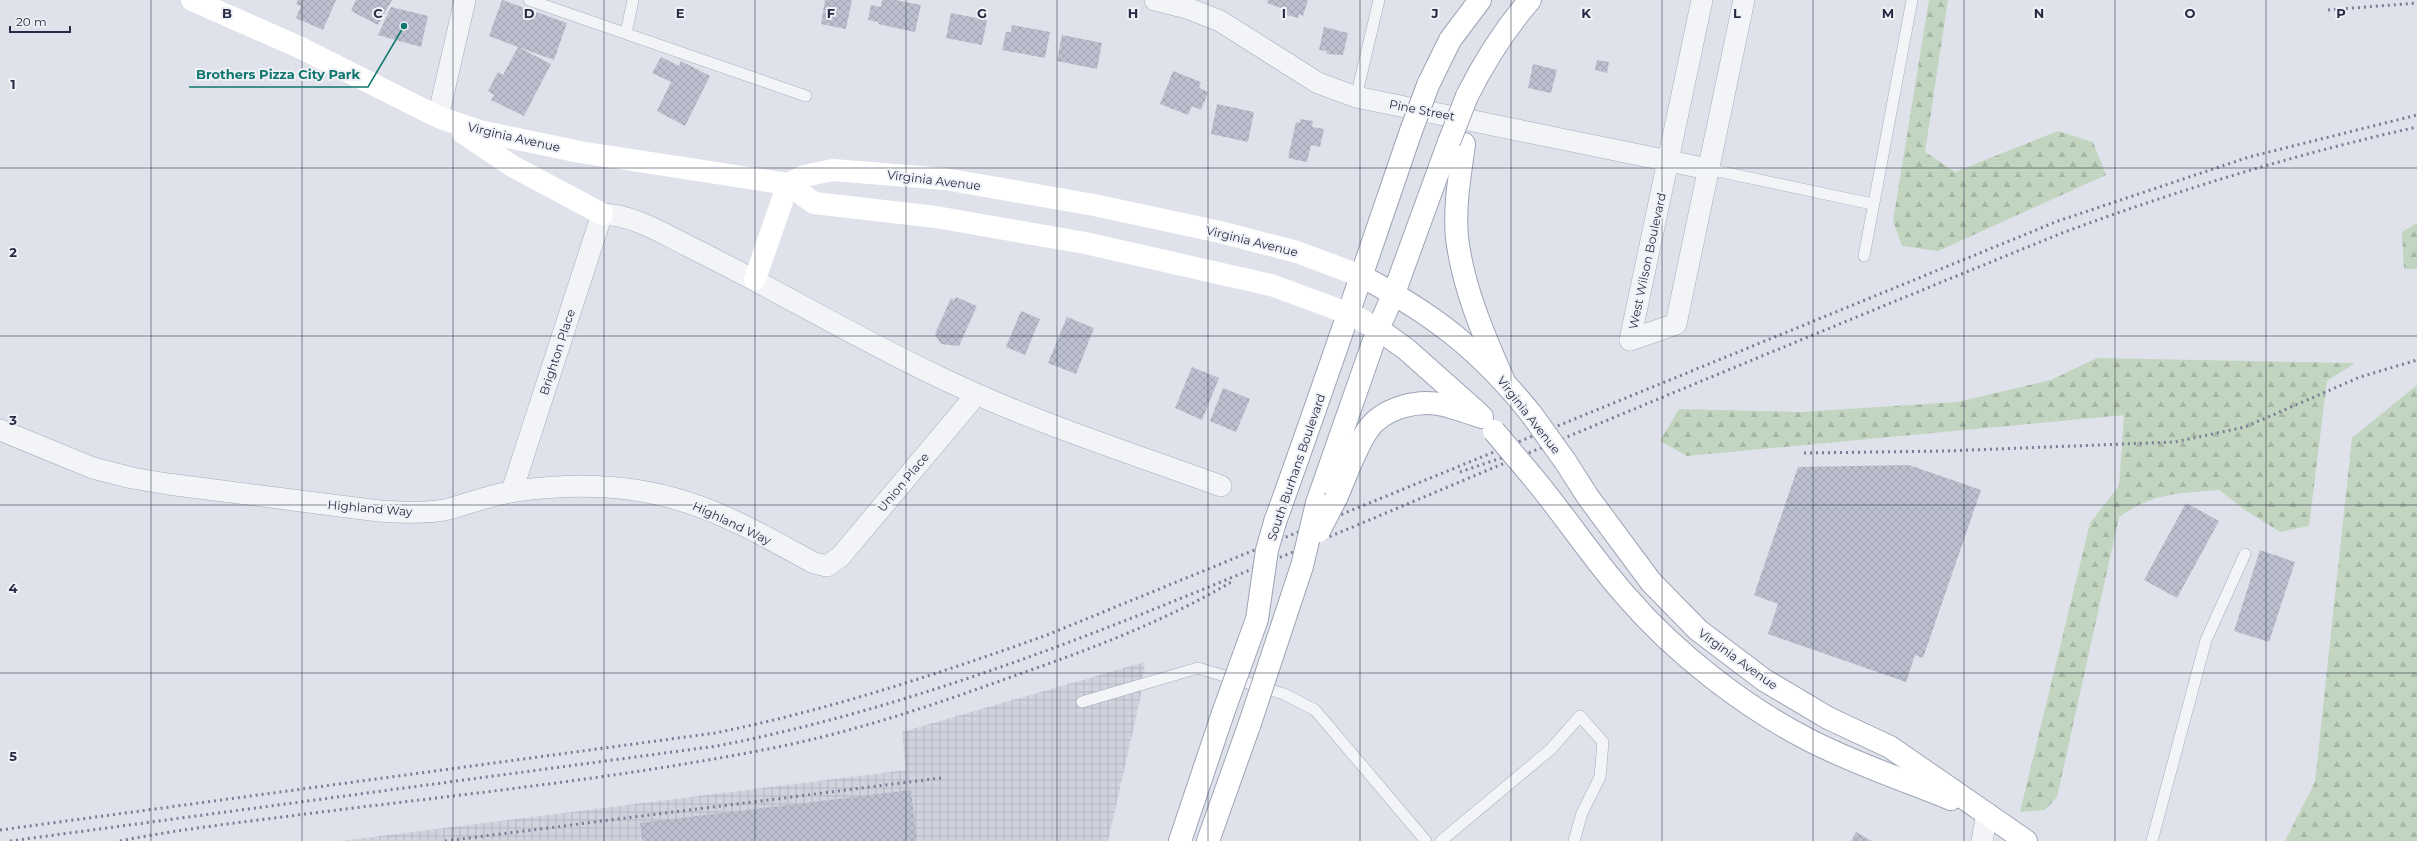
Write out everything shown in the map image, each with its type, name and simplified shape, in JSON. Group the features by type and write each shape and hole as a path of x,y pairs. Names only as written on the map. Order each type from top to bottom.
{"main road":[{"name":"Virginia Avenue","path":"192,0 299,47 438,117 479,131 528,142 788,184 814,204 936,217 1085,243 1271,285 1350,314 1378,329 1406,349 1488,424 1531,475 1626,596 1678,648 1744,701 1811,741 1873,768 1987,813"},
{"path":"1361,276 1428,85 1450,40 1480,0"},
{"path":"1208,841 1326,500 1378,329 1457,143 1486,59 1508,26 1530,0"},
{"path":"438,117 512,166 602,214"},
{"path":"1457,143 1457,238 1465,279 1481,330 1503,379"},
{"name":"Virginia Avenue","path":"788,184 804,176 833,170 945,179 1094,205 1220,232 1297,252 1361,276 1394,293 1432,318 1468,346 1503,379 1532,415 1565,461 1588,497 1651,582 1698,630 1764,680 1828,718 1890,747 2026,841"},
{"path":"755,279 788,184"},
{"name":"South Burhans Boulevard","path":"1180,841 1223,713 1257,619 1267,550 1275,522 1350,314 1361,276"},
{"path":"1326,500 1367,431 1378,418 1392,410 1411,405 1442,405 1488,424"}],"street":[{"path":"438,117 465,0"},
{"name":"Pine Street","path":"1155,0 1187,8 1220,21 1318,84 1356,97 1708,169"},
{"name":"West Wilson Boulevard","path":"1702,0 1630,340 1676,324 1744,0"},
{"path":"602,214 630,218 755,279 932,374 976,395 1023,415 1221,486"},
{"name":"Brighton Place","path":"512,491 602,214"},
{"name":"Union Place","path":"827,566 840,557 976,395"},
{"name":"Highland Way","path":"0,430 93,468 132,478 379,511 412,512 447,509 512,491 553,486 598,486 644,491 686,502 711,511 742,525 814,563 827,566"},
{"path":"1982,841 1987,813"}],"lane":[{"path":"529,0 806,96"},
{"path":"626,33 633,0"},
{"path":"1356,97 1379,0"},
{"path":"1864,256 1872,204 1912,0"},
{"path":"1708,169 1872,204"},
{"path":"2152,841 2206,640 2245,554"},
{"path":"1082,702 1198,668 1284,694 1315,710 1426,841"},
{"path":"1441,841 1551,749 1580,716 1603,742 1600,777 1582,813 1574,841"}],"shaded area":[{"path":"1145,662 1140,700 1108,841 341,841 906,770 902,732"}],"green space":[{"path":"1929,0 1948,0 1925,152 1955,172 2058,131 2093,142 2106,175 1938,251 1902,246 1893,221"},
{"path":"2417,223 2417,269 2404,269 2402,232"},
{"path":"2097,358 2355,363 2327,381 2309,526 2280,532 2248,512 2219,490 2192,492 2155,499 2131,509 2119,517 2057,797 2045,810 2020,812 2090,523 2119,486 2124,415 1687,456 1660,441 1679,409 1801,412 1957,402 2051,380"},
{"path":"2417,385 2417,841 2285,841 2315,782 2352,438"}],"building":[{"path":"298,0 336,0 323,30 296,18 301,6 296,4"},
{"path":"356,0 392,0 378,25 351,11"},
{"path":"502,0 567,23 554,60 489,36"},
{"path":"825,0 852,0 846,29 821,24"},
{"path":"882,0 895,0 921,5 915,32 878,24 879,22 868,20 871,5 881,7"},
{"path":"1268,0 1308,0 1303,16 1299,14 1298,18 1283,14 1284,9 1267,3"},
{"path":"391,7 428,16 421,47 378,35"},
{"path":"951,13 987,20 982,45 946,38"},
{"path":"1012,25 1050,32 1045,58 1002,50 1006,32 1011,32"},
{"path":"1324,27 1348,33 1343,55 1326,54 1327,51 1319,50"},
{"path":"1062,35 1102,43 1097,69 1057,61"},
{"path":"518,47 551,64 524,116 491,100 494,95 488,91 498,72 503,75"},
{"path":"661,57 679,66 681,61 710,76 685,126 657,111 671,82 652,73"},
{"path":"1597,60 1609,62 1607,73 1595,70"},
{"path":"1533,64 1557,70 1551,93 1528,88"},
{"path":"1173,71 1201,82 1199,88 1208,92 1201,110 1192,106 1188,115 1160,104"},
{"path":"1217,104 1254,112 1248,142 1211,134"},
{"path":"1300,119 1313,121 1312,127 1324,129 1320,147 1311,145 1307,162 1288,158 1296,122 1300,123"},
{"path":"956,297 977,306 959,346 941,344 935,334 951,298 954,300"},
{"path":"1021,311 1040,319 1025,355 1006,347"},
{"path":"1067,317 1094,328 1076,374 1048,363"},
{"path":"1192,367 1219,378 1202,420 1175,408"},
{"path":"1223,388 1250,399 1236,432 1210,421"},
{"path":"1909,465 1981,490 1923,658 1915,655 1906,682 1768,634 1778,604 1754,595 1798,467"},
{"path":"2186,503 2219,521 2177,598 2144,580"},
{"path":"2260,550 2295,562 2269,642 2234,631"},
{"path":"911,790 917,841 642,841 640,823"},
{"path":"1856,832 1872,841 1851,841"}],"railway":[{"path":"2328,10 2417,3"},
{"path":"0,830 715,733 758,724 883,690 965,664 1047,635 2058,221 2249,157 2417,115"},
{"path":"10,841 717,746 803,727 889,703 1057,647 1140,615 2062,233 2149,202 2238,174 2327,149 2417,127"},
{"path":"1804,453 1945,451 2175,442 2245,427 2360,377 2417,360"},
{"path":"1460,472 1507,456"},
{"path":"120,841 208,826 595,778 714,759 805,741 868,725 1076,654 1156,621 1233,581"},
{"path":"445,841 941,778"}],"place":[{"name":"Brothers Pizza City Park","path":"404,26"}]}
